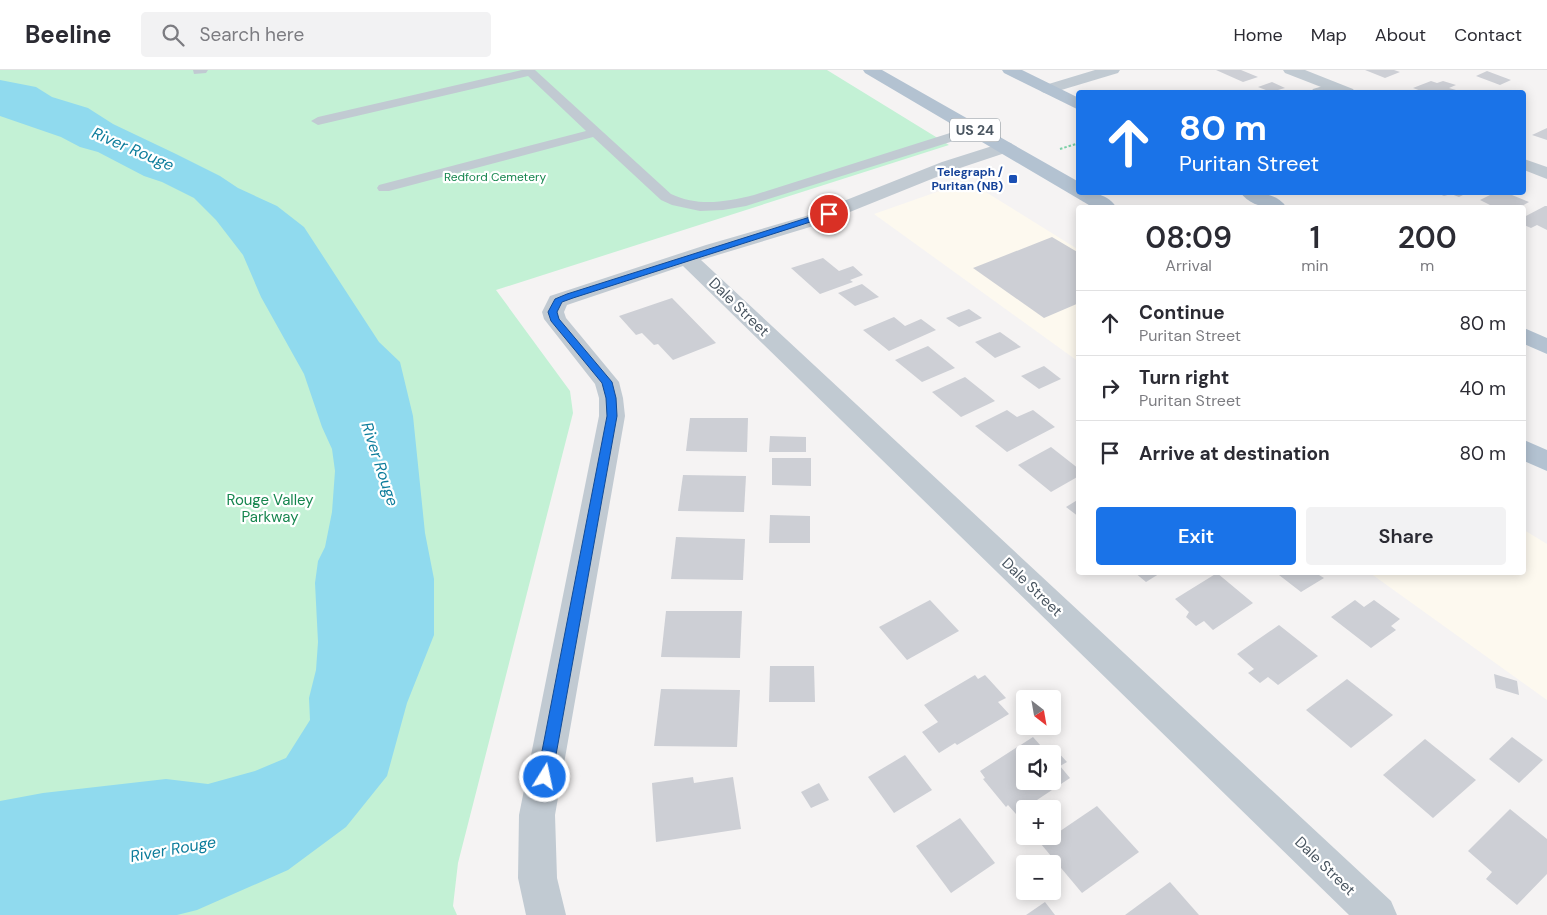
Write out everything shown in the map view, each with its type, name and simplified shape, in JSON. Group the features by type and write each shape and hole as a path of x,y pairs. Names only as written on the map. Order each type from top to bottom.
{"main road":[{"name":"US 24","path":"871,70 899,77 974,130 1076,188"},
{"path":"997,70 1032,82 1076,103"},
{"path":"1010,70 1032,82"},
{"path":"1087,195 1103,205"},
{"path":"1254,195 1273,205"},
{"path":"1526,336 1547,347"},
{"path":"1526,450 1547,462"}],"street":[{"path":"1048,89 1112,70"},
{"path":"1291,70 1340,90"},
{"path":"546,915 539,898 537,862 538,814 612,416 611,398 606,382 555,319 553,312 558,301 687,258 814,220 948,166 1004,147"},
{"path":"1526,165 1547,173"},
{"name":"Dale Street","path":"687,258 1377,915"}],"lane":[{"path":"318,121 529,71 666,197 679,204 701,208 731,205 758,199 974,130"},
{"path":"384,188 401,179 596,132"}],"shaded area":[{"path":"968,181 1076,248 1076,360 874,214"},
{"path":"1526,531 1547,544 1547,700 1373,575 1526,575"}],"green space":[{"name":"Rouge Valley Parkway","path":"0,70 827,70 949,145 496,290 570,391 573,413 458,863 453,906 457,915 0,915"}],"water":[{"name":"River Rouge","path":"0,80 36,87 52,97 88,108 113,124 277,206 304,227 379,342 400,362 413,416 425,533 434,579 434,635 407,703 387,776 346,827 288,870 197,910 177,915 0,915 0,801 43,793 166,779 208,784 255,771 286,758 310,720 309,698 316,670 318,642 315,583 318,561 325,547 332,512 335,471 332,449 322,427 304,374 261,297 243,255 216,220 194,198 162,182 144,176 98,152 80,147 61,137 0,116"}],"building":[{"path":"1216,70 1241,70 1258,77 1243,82"},
{"path":"1365,70 1394,70 1400,72 1385,78"},
{"path":"1487,71 1511,80 1500,85 1476,76"},
{"path":"1431,81 1437,83 1443,81 1456,85 1449,88 1456,90 1418,90 1413,88"},
{"path":"1272,82 1285,88 1266,90 1258,87"},
{"path":"1547,128 1547,140 1532,135"},
{"path":"1490,195 1512,195 1529,202 1524,205 1490,205 1480,200"},
{"path":"1547,206 1547,230 1537,225 1531,228 1526,226 1526,216"},
{"path":"1052,237 1076,251 1076,304 1044,318 973,268"},
{"path":"823,258 839,271 853,266 863,275 850,280 853,282 820,294 791,268"},
{"path":"862,284 879,297 855,306 838,293"},
{"path":"672,298 716,343 673,360 658,344 654,345 642,333 636,335 619,316"},
{"path":"969,309 982,318 959,327 946,318"},
{"path":"894,317 905,326 921,319 936,330 889,351 863,330"},
{"path":"1000,332 1021,347 995,358 975,342"},
{"path":"928,346 955,368 922,382 895,360"},
{"path":"1044,366 1061,379 1039,389 1021,376"},
{"path":"965,377 995,401 961,417 932,392"},
{"path":"1007,410 1017,417 1033,410 1055,427 1007,452 975,426"},
{"path":"690,418 748,418 747,452 686,451"},
{"path":"770,436 806,437 806,452 769,452"},
{"path":"1051,447 1076,467 1076,478 1051,492 1018,465"},
{"path":"772,458 811,458 811,486 772,485"},
{"path":"683,475 746,476 744,512 678,511"},
{"path":"1076,501 1076,515 1066,507"},
{"path":"770,515 810,516 810,543 769,543"},
{"path":"676,537 745,539 743,580 671,579"},
{"path":"1138,575 1157,575 1146,582"},
{"path":"1214,575 1219,575 1253,603 1213,630 1204,621 1196,626 1186,617 1189,612 1175,599"},
{"path":"1279,575 1319,575 1324,578 1301,592"},
{"path":"930,600 959,631 907,660 879,627"},
{"path":"1355,600 1364,607 1374,600 1400,619 1391,626 1396,630 1371,648 1331,617"},
{"path":"666,611 742,611 740,658 661,657"},
{"path":"1279,625 1318,656 1278,685 1268,677 1260,683 1248,673 1254,669 1237,654"},
{"path":"770,666 814,666 815,702 769,702"},
{"path":"1494,674 1517,681 1519,695 1496,688"},
{"path":"975,675 978,679 985,675 1006,698 998,702 1009,714 957,745 955,743 939,753 922,732 938,722 924,705"},
{"path":"1347,679 1393,715 1351,748 1306,710"},
{"path":"661,689 740,690 737,747 654,746"},
{"path":"1033,737 1040,745 1021,745"},
{"path":"1512,737 1543,760 1519,783 1489,759"},
{"path":"1425,739 1476,780 1433,818 1383,775"},
{"path":"1016,748 1016,790 1052,790 1037,800 1016,800 1016,814 1008,805 1006,807 983,779 985,778 980,771"},
{"path":"905,755 932,790 894,813 868,777"},
{"path":"1061,755 1067,762 1061,765"},
{"path":"1061,767 1070,778 1061,784"},
{"path":"693,777 694,783 733,777 741,829 656,842 652,783"},
{"path":"819,783 829,800 811,808 801,792"},
{"path":"1097,806 1139,852 1082,893 1061,868 1061,855 1050,855 1042,845 1061,845 1061,830"},
{"path":"1510,809 1547,839 1547,874 1517,905 1486,879 1492,872 1468,851"},
{"path":"960,818 995,863 951,893 916,846"},
{"path":"1170,882 1199,915 1125,915"},
{"path":"1045,902 1055,915 1026,915"}],"place":[{"name":"Telegraph / Puritan (NB)","path":"1013,179"}],"route":[{"path":"545,777 612,416 611,398 606,382 595,366 555,319 553,312 558,301 714,249 829,214"}],"park label":[{"name":"Redford Cemetery","path":"495,177"}]}
